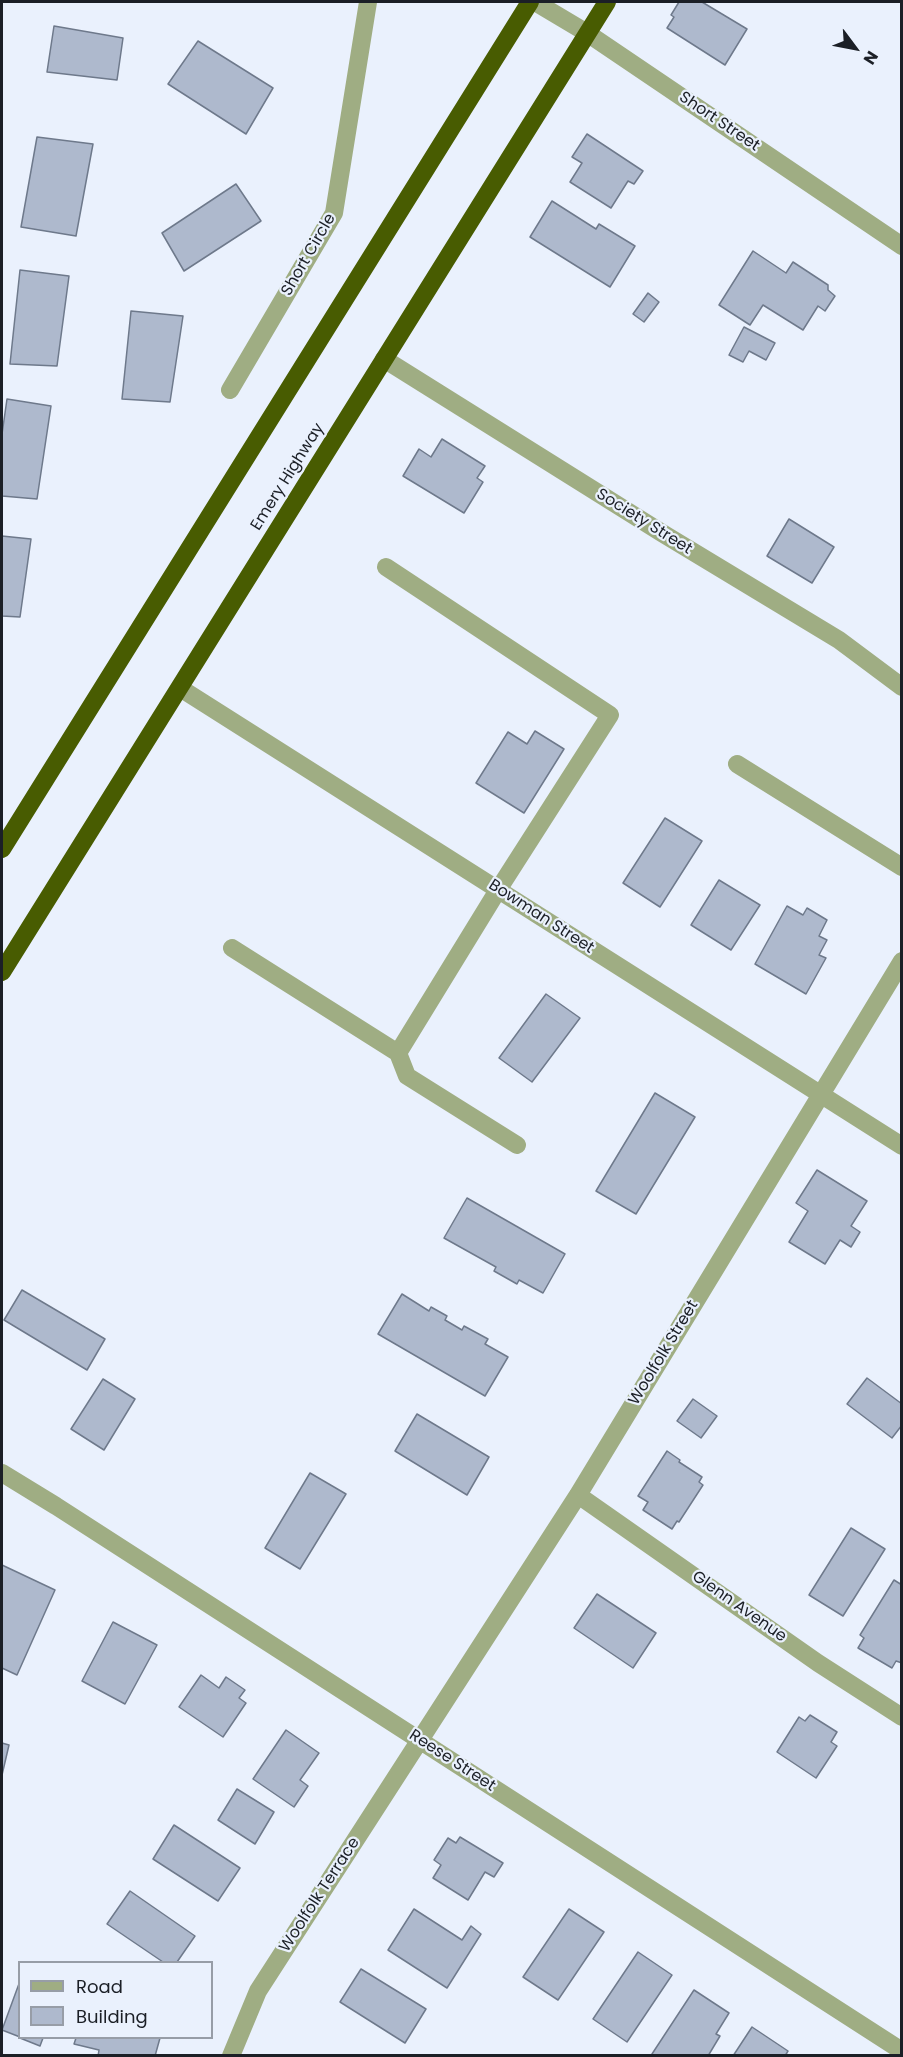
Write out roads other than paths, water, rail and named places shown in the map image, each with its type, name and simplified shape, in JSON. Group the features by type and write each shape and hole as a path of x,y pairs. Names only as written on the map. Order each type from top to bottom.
{"highway":[{"path":"2,849 533,2"},
{"name":"Emery Highway","path":"2,972 607,2"}],"street":[{"name":"Short Circle","path":"230,390 334,213 369,2"},
{"name":"Short Street","path":"533,2 587,33 902,246"},
{"name":"Society Street","path":"384,359 662,533 839,640 902,687"},
{"path":"386,567 610,715 498,890 398,1053"},
{"name":"Bowman Street","path":"180,688 902,1146"},
{"path":"737,764 902,867"},
{"path":"232,948 398,1053 407,1076 517,1145"},
{"name":"Woolfolk Street","path":"420,1740 578,1495 902,961"},
{"name":"Reese Street","path":"2,1473 902,2051"},
{"name":"Glenn Avenue","path":"578,1495 818,1663 902,1717"},
{"name":"Woolfolk Terrace","path":"231,2055 258,1991 420,1740"}]}
